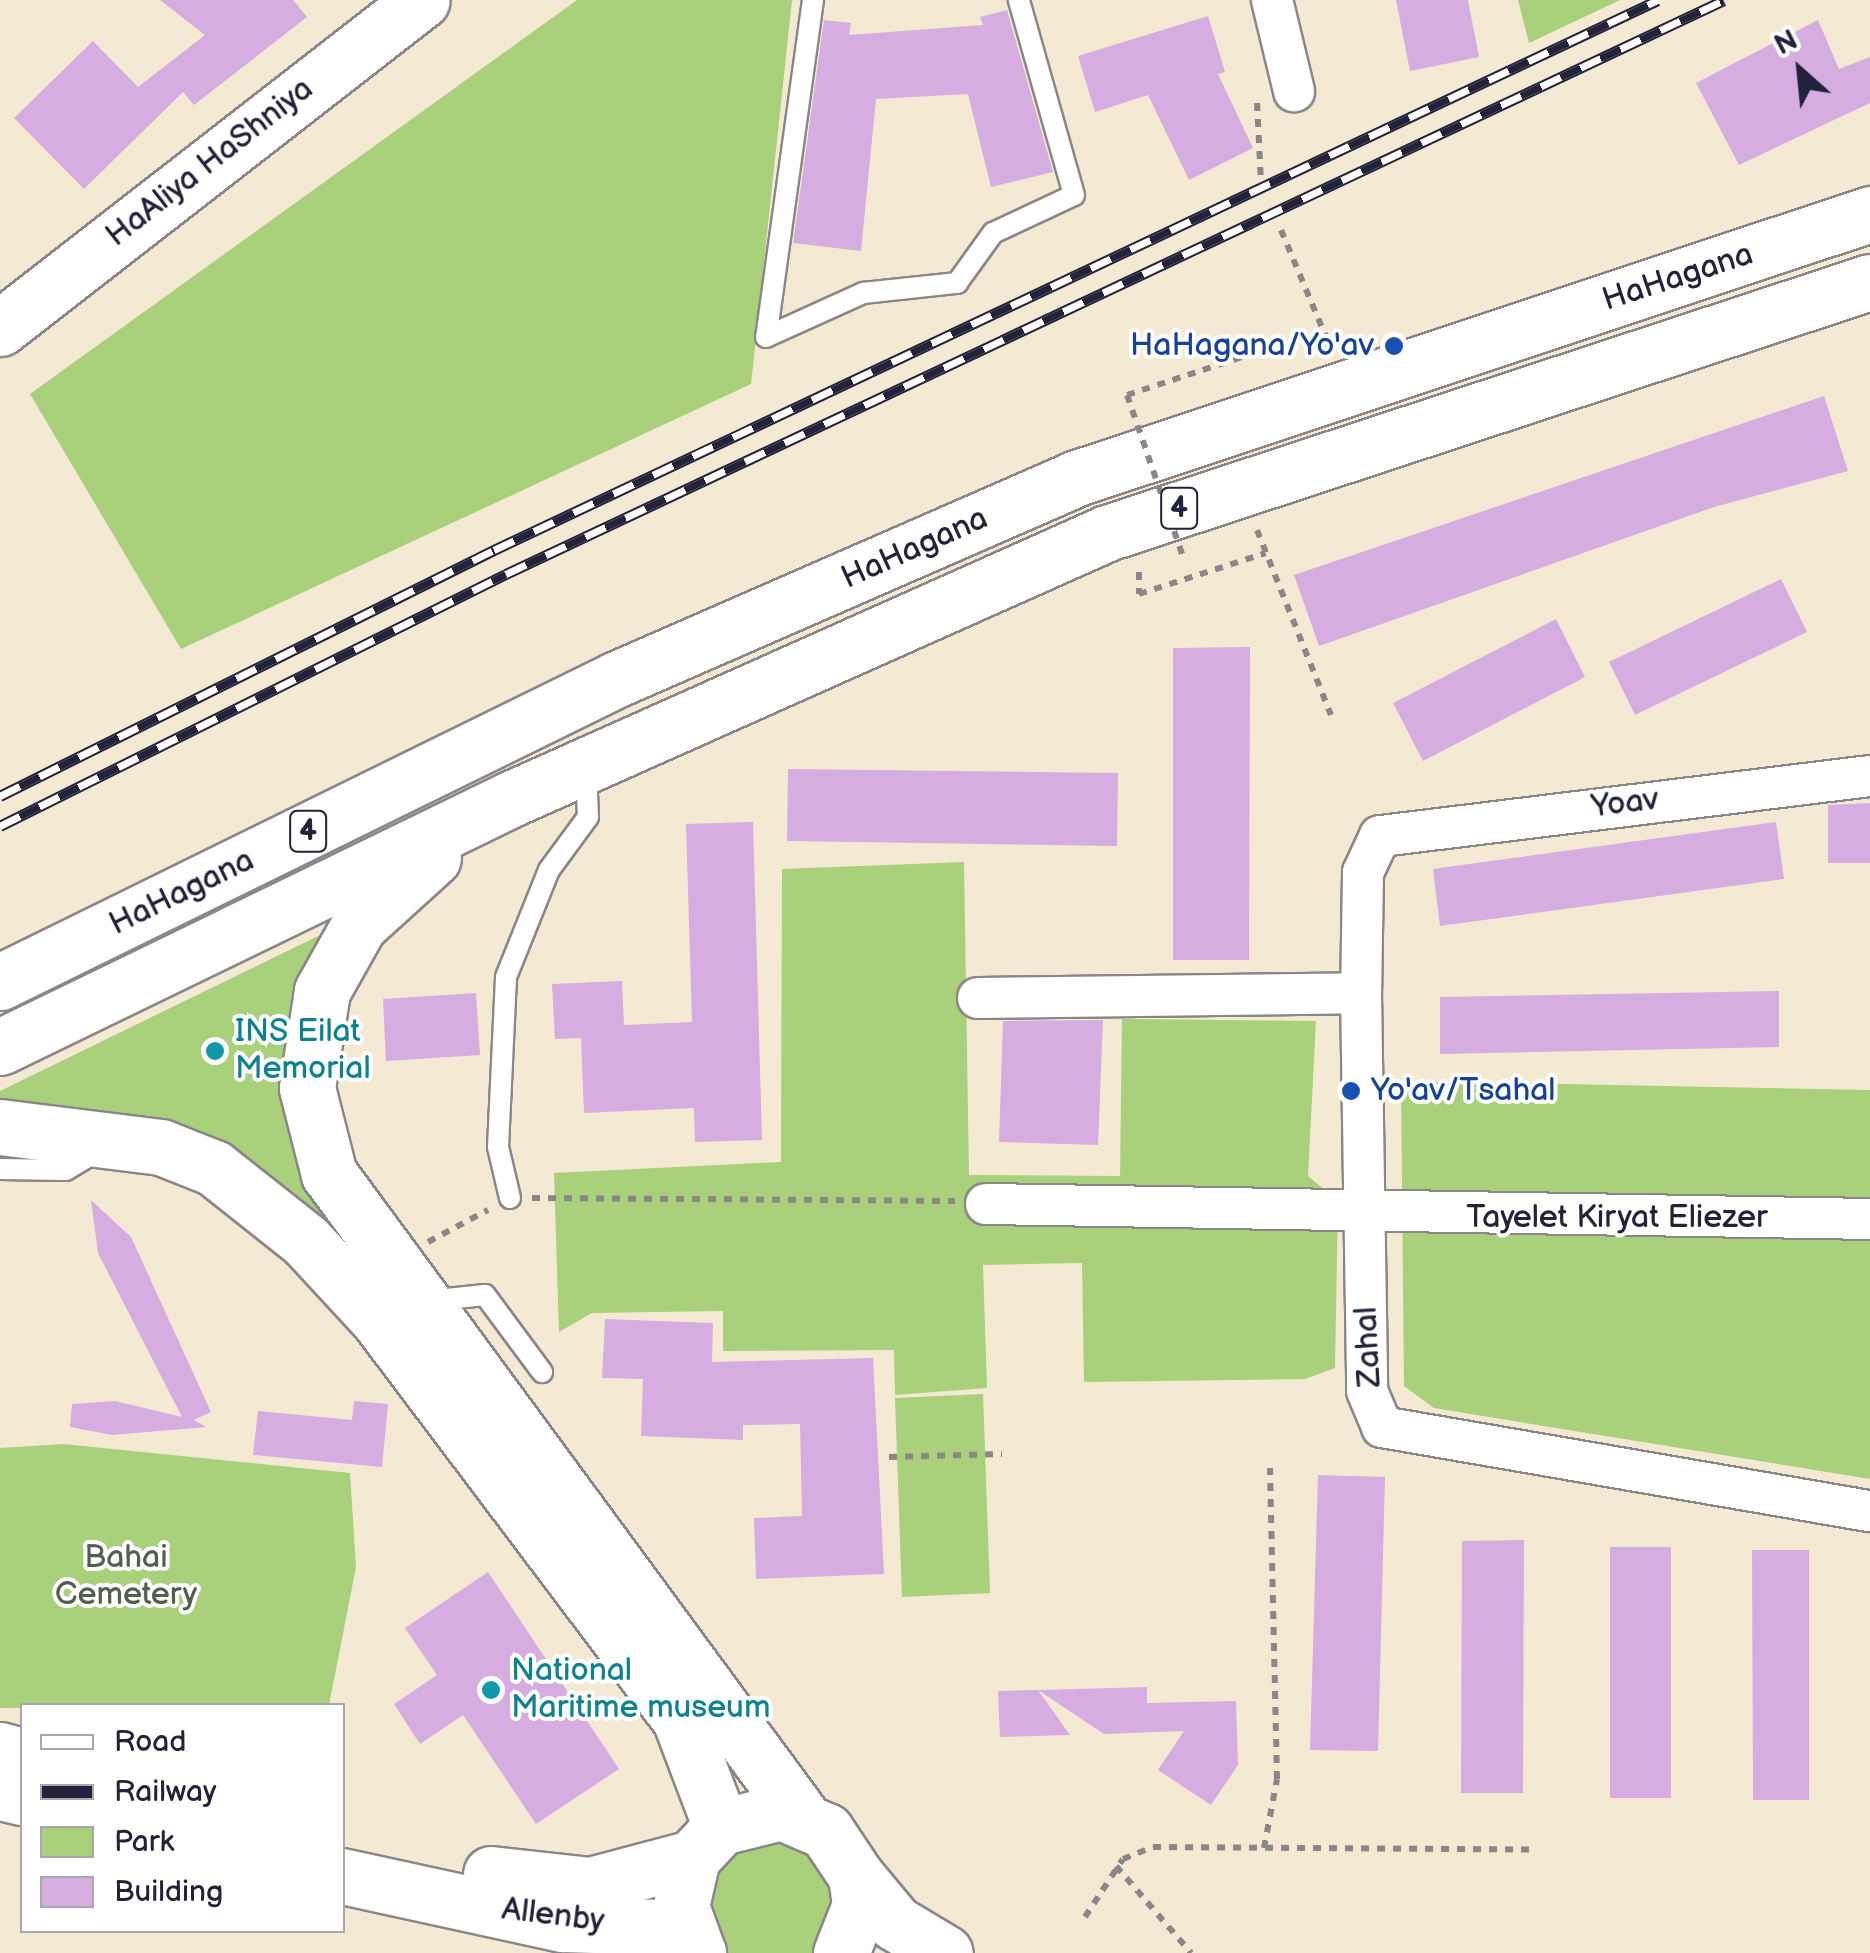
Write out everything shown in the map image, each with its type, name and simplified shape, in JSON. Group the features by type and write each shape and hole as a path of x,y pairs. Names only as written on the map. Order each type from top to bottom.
{"main road":[{"name":"HaAliya HaShniya","path":"0,328 416,2"},
{"name":"HaHagana","path":"0,982 617,679 1077,478 1870,214"},
{"name":"HaHagana","path":"0,1047 513,798 1108,533 1870,282"},
{"path":"0,943 617,679"},
{"path":"513,798 358,925 313,1027 307,1088 329,1174 416,1304 802,1817 836,1841 856,1876 895,1923 945,1953"},
{"path":"0,1127 114,1136 214,1168 262,1200 378,1320 680,1720 707,1842 681,1906 698,1953"},
{"name":"Allenby","path":"345,1839 543,1884 623,1880 760,1813 802,1817"},
{"path":"842,1953 860,1905 856,1876"},
{"name":"Allenby","path":"345,1877 563,1924 658,1927 698,1953"}],"street":[{"path":"1272,0 1294,91"},
{"name":"Yoav","path":"1380,836 1870,776"},
{"name":"Zahal","path":"1380,836 1363,872 1361,993 1367,1391 1382,1427 1870,1511"},
{"path":"978,998 1361,993"},
{"name":"Tayelet Kiryat Eliezer","path":"986,1204 1365,1216 1870,1219"}],"lane":[{"path":"813,0 766,338 863,293 957,283 992,232 1074,195 1018,0"},
{"path":"510,1198 498,1147 506,977 549,870 588,818 585,767"},
{"path":"0,1170 66,1170 114,1136"},
{"path":"416,1304 484,1295 542,1372"}],"path":[{"path":"1261,182 1257,99 1294,91"},
{"path":"1167,563 1183,558 1127,395 1290,341 1330,346 1281,230"},
{"path":"1150,568 1134,574 1139,594 1266,553 1331,714"},
{"path":"417,1248 510,1198 924,1198"},
{"path":"889,1457 1002,1454"},
{"path":"1264,1848 1278,1779 1270,1468"},
{"path":"1085,1917 1116,1866 1153,1847 1538,1850"},
{"path":"1116,1866 1191,1953"}],"green space":[{"path":"577,0 792,0 751,384 181,649 30,394"},
{"path":"1518,0 1620,0 1529,43"},
{"path":"964,862 969,1175 1120,1176 1122,1019 1316,1021 1308,1176 1338,1201 1335,1368 1305,1379 1084,1382 1082,1263 983,1265 987,1388 895,1395 894,1350 723,1351 723,1311 592,1313 559,1332 554,1173 781,1162 782,869"},
{"path":"351,920 318,965 339,1217 313,1230 0,1115 0,1091"},
{"path":"1401,1081 1870,1090 1870,1479 1434,1408 1404,1386"},
{"path":"983,1394 990,1593 902,1597 895,1398"},
{"name":"Bahai Cemetery","path":"63,1444 350,1473 356,1567 329,1703 20,1703 20,1708 0,1708 0,1448"},
{"path":"753,1831 813,1844 840,1899 817,1953 721,1953 699,1889"}],"building":[{"path":"160,0 293,0 307,17 194,105 183,92 84,189 14,118 93,41 138,87 205,35"},
{"path":"1396,0 1468,0 1479,57 1410,71"},
{"path":"1007,10 1053,172 991,187 968,94 876,99 861,251 793,243 824,20 851,23 849,35 983,25 980,17"},
{"path":"1208,16 1225,72 1218,74 1253,148 1189,180 1148,95 1095,112 1078,56"},
{"path":"1818,20 1839,69 1870,57 1870,103 1739,165 1696,83"},
{"path":"1824,396 1848,471 1714,507 1319,646 1294,575"},
{"path":"1781,579 1807,632 1635,715 1609,662"},
{"path":"1556,619 1585,677 1423,761 1393,703"},
{"path":"1250,647 1249,960 1173,960 1173,648"},
{"path":"788,769 1118,773 1117,846 787,841"},
{"path":"1870,803 1870,863 1828,863 1828,805"},
{"path":"753,822 762,1140 695,1142 694,1108 584,1113 581,1038 555,1039 552,984 622,981 624,1025 692,1022 686,824"},
{"path":"1776,822 1784,879 1440,926 1433,869"},
{"path":"1779,991 1779,1047 1440,1054 1440,997"},
{"path":"476,993 480,1055 386,1061 383,999"},
{"path":"1103,1020 1098,1145 999,1142 1003,1021"},
{"path":"91,1200 131,1237 211,1412 194,1420 206,1427 112,1435 70,1427 72,1404 115,1401 182,1417 98,1253"},
{"path":"605,1319 713,1323 712,1362 873,1358 884,1574 756,1579 754,1518 802,1516 800,1424 743,1425 743,1440 641,1436 643,1379 602,1378"},
{"path":"354,1401 388,1404 382,1467 253,1455 258,1411 352,1420"},
{"path":"1318,1475 1385,1477 1378,1751 1310,1750"},
{"path":"1524,1540 1523,1793 1461,1793 1462,1541"},
{"path":"1610,1547 1671,1547 1671,1798 1610,1798"},
{"path":"1752,1550 1809,1550 1809,1800 1753,1800"},
{"name":"National Maritime museum","path":"488,1572 619,1769 536,1824 463,1715 420,1744 394,1704 437,1675 405,1628"},
{"path":"1147,1687 1147,1703 1236,1701 1238,1765 1211,1805 1158,1770 1184,1731 1104,1734 1038,1690"},
{"path":"1038,1690 1070,1735 1000,1737 998,1691"}],"railway":[{"path":"0,796 494,550 1658,0"},
{"path":"0,826 506,574 1724,0"}],"place":[{"name":"HaHagana/Yo'av","path":"1394,346"},
{"name":"INS Eilat Memorial","path":"215,1051"},
{"name":"Yo'av/Tsahal","path":"1351,1091"},
{"name":"National Maritime museum","path":"491,1690"}]}
